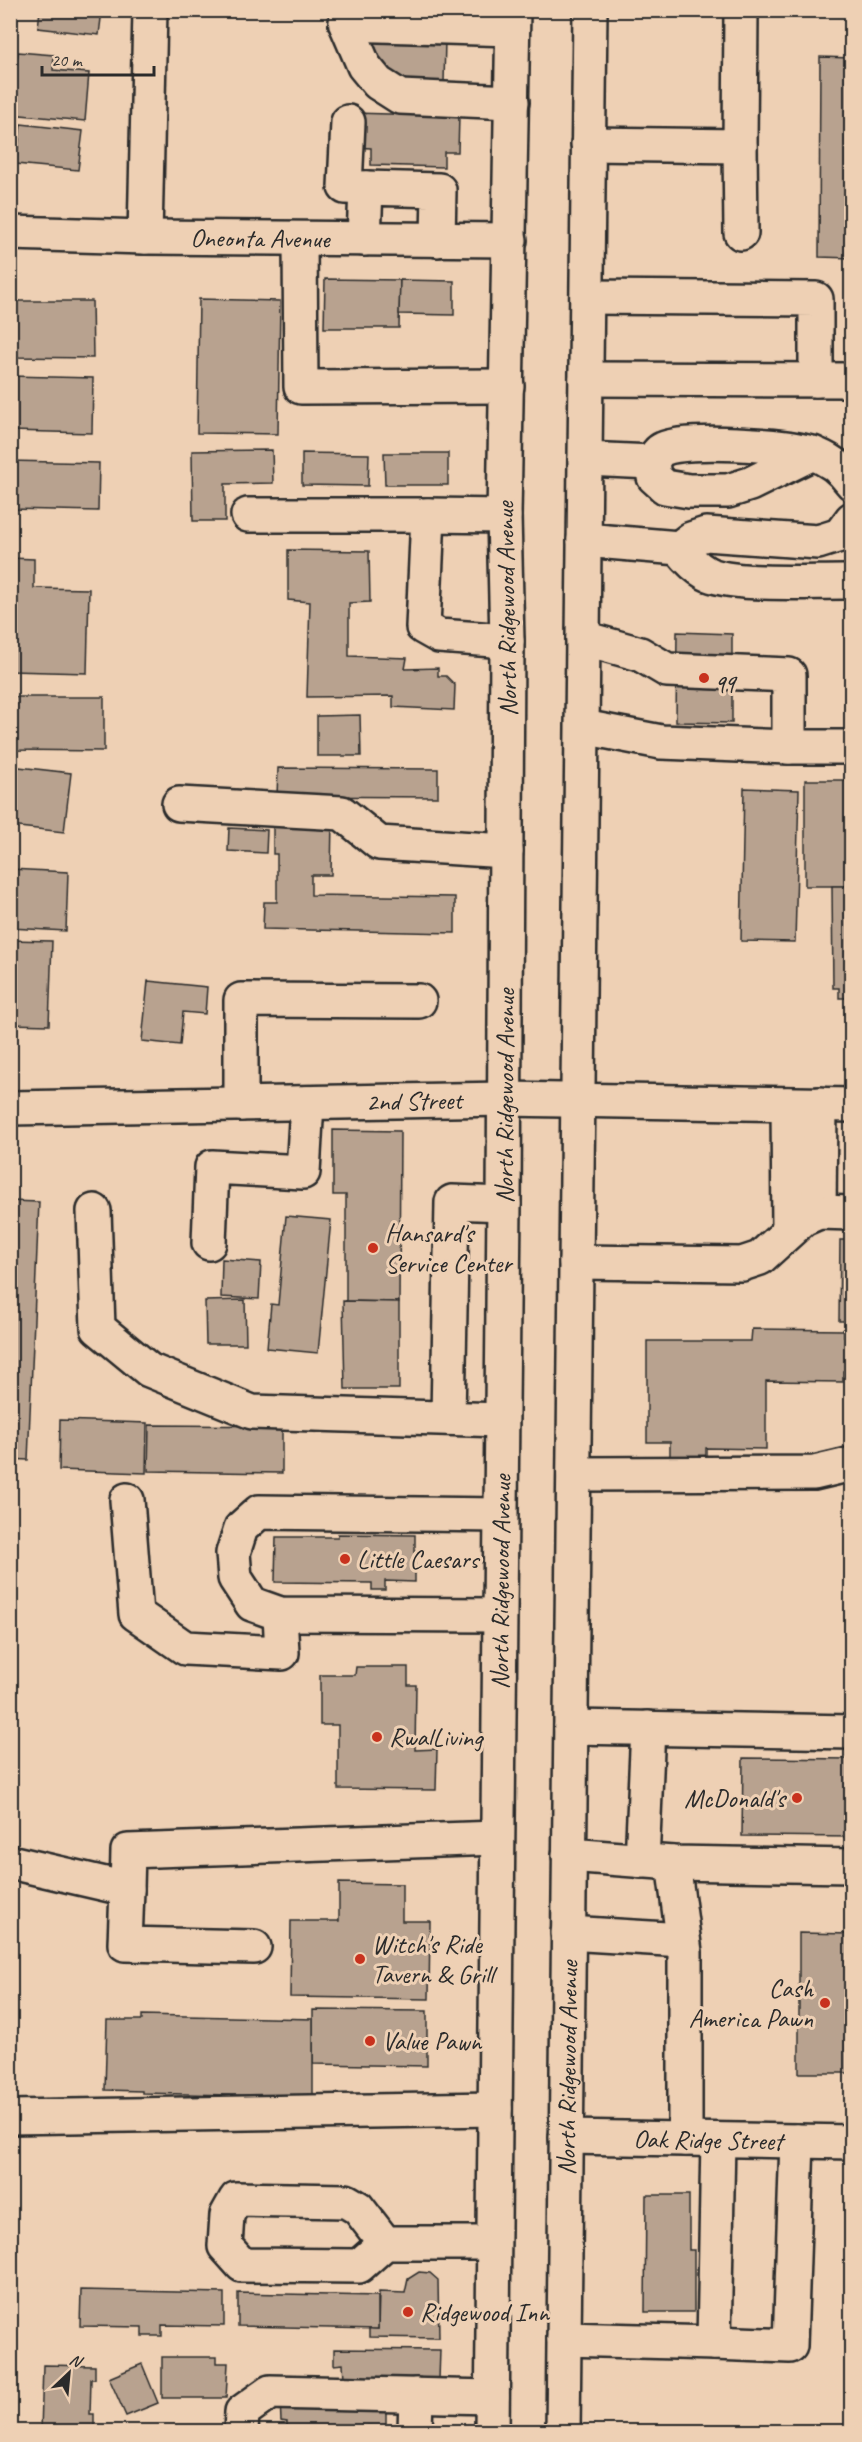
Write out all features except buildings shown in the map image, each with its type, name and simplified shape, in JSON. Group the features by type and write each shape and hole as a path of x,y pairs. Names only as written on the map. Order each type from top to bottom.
{"main road":[{"path":"145,237 150,10"},
{"name":"North Ridgewood Avenue","path":"563,2432 590,10"},
{"path":"741,10 741,232"},
{"path":"512,20 347,17 364,66 378,83 400,97 512,102"},
{"name":"North Ridgewood Avenue","path":"492,2432 504,1203 507,641 504,516 512,20"},
{"path":"348,122 345,187 439,190 438,240"},
{"path":"588,144 740,146"},
{"path":"364,239 366,188"},
{"name":"Oneonta Avenue","path":"10,233 145,237 510,240"},
{"path":"300,239 301,387 507,386"},
{"path":"587,297 816,299 816,380"},
{"path":"586,379 852,380"},
{"path":"813,453 750,484 728,491 688,491 665,487 654,477 652,462 661,449 680,444 777,446 813,453 842,469 852,483"},
{"path":"585,459 652,462"},
{"path":"248,515 504,516"},
{"path":"428,515 423,627 439,636 507,641"},
{"path":"584,540 679,548 691,539 706,534 818,542 840,535 852,519"},
{"path":"679,548 689,561 707,574 729,581 852,582"},
{"path":"583,638 640,654 667,669 789,675 789,747"},
{"path":"583,727 661,742 852,747"},
{"path":"179,804 342,813 379,843 506,851"},
{"path":"241,1104 241,1000 418,1001"},
{"name":"2nd Street","path":"10,1108 504,1099 836,1104"},
{"path":"209,1243 212,1167 303,1172 307,1103"},
{"path":"788,1104 789,1231"},
{"path":"819,1212 836,1104"},
{"path":"448,1419 452,1202 504,1203"},
{"path":"94,1211 98,1328 148,1370 252,1412 501,1420"},
{"path":"576,1262 742,1264 760,1258 803,1219 819,1212 852,1213"},
{"path":"574,1474 814,1473 852,1464"},
{"path":"127,1500 136,1614 185,1648 282,1653 280,1614"},
{"path":"499,1615 280,1614 252,1604 236,1578 233,1553 241,1528 259,1512 500,1515"},
{"path":"571,1727 852,1732"},
{"path":"648,1728 657,1862 685,1952 685,2139"},
{"path":"254,1947 125,1944 128,1851 497,1838"},
{"path":"569,1855 657,1862 852,1866"},
{"path":"10,1862 127,1889"},
{"path":"568,1933 683,1940"},
{"path":"10,2117 495,2109"},
{"name":"Oak Ridge Street","path":"566,2137 852,2142"},
{"path":"714,2343 718,2140"},
{"path":"564,2339 790,2346 797,2141"},
{"path":"385,2243 493,2243"},
{"path":"241,2432 242,2412 270,2392 492,2397"},
{"path":"416,2395 416,2432"}],"place":[{"name":"qq","path":"704,678"},
{"name":"Hansard's Service Center","path":"373,1248"},
{"name":"Little Caesars","path":"345,1559"},
{"name":"RwalLiving","path":"377,1737"},
{"name":"McDonald's","path":"797,1798"},
{"name":"Witch's Ride Tavern & Grill","path":"360,1959"},
{"name":"Cash America Pawn","path":"825,2003"},
{"name":"Value Pawn","path":"370,2041"},
{"name":"Ridgewood Inn","path":"408,2312"}]}
